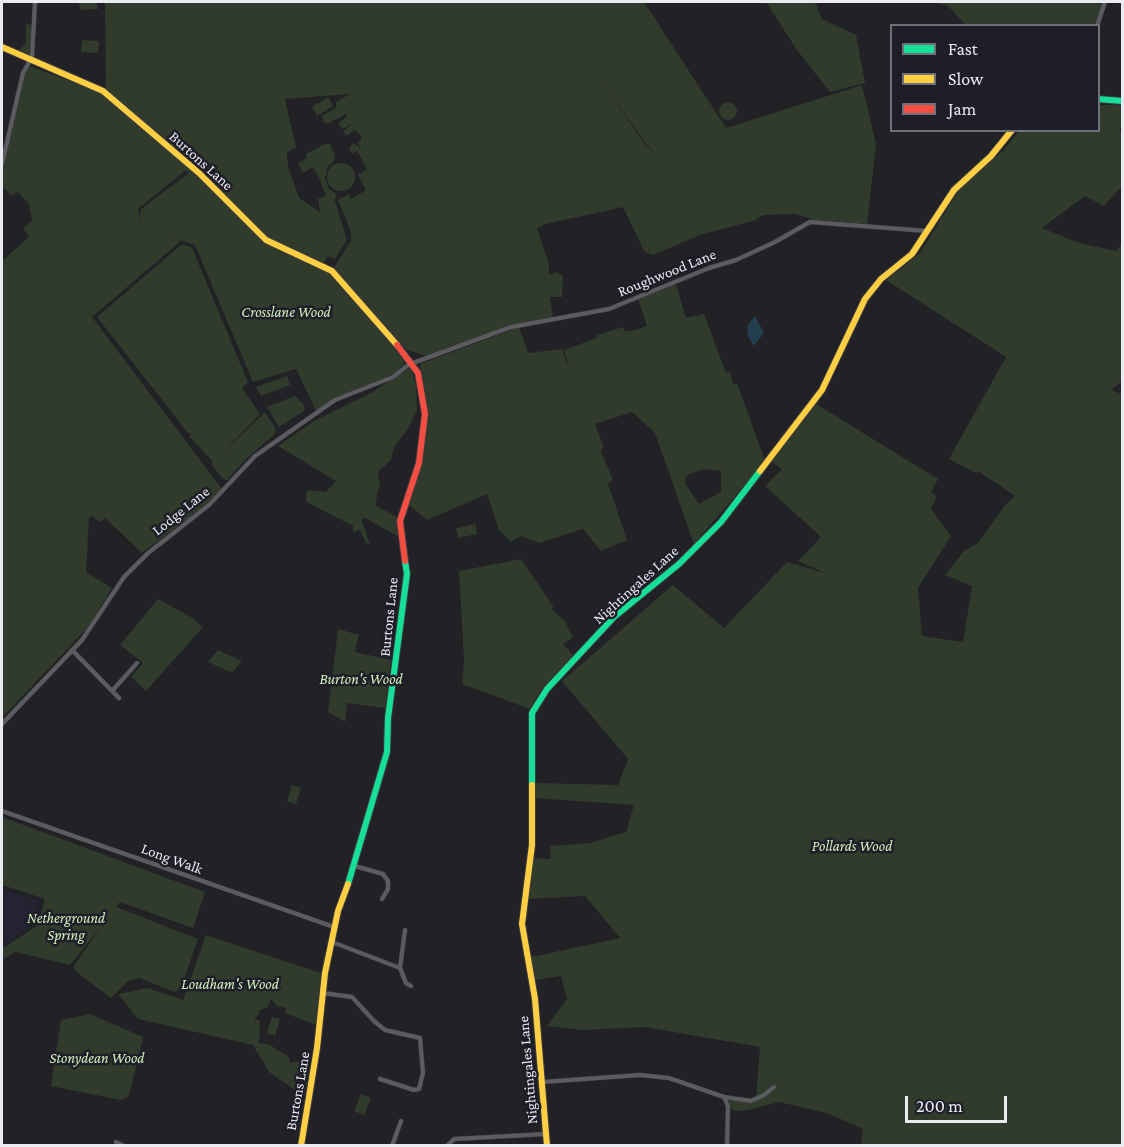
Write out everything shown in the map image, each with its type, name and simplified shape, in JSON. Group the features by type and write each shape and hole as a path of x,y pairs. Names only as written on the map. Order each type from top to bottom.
{"street":[{"path":"2,164 23,73 31,62 35,2"},
{"path":"1098,24 1105,2"},
{"name":"Burtons Lane","path":"2,48 103,91 199,173 266,240 332,271 413,362 418,373 425,414 419,463 400,521 407,574 390,701 387,752 355,866 343,891 323,993 317,1048 301,1146"},
{"path":"1100,99 1122,101"},
{"name":"Nightingales Lane","path":"547,1146 535,999 522,924 532,845 532,713 547,689 614,617 679,564 721,522 822,390 865,299 881,279 912,254 954,190 991,156 1010,132"},
{"name":"Roughwood Lane","path":"413,362 511,327 609,309 709,268 736,260 775,242 810,222 927,231"},
{"name":"Lodge Lane","path":"2,724 90,630 124,577 147,554 209,505 255,456 335,400 393,377 413,362"},
{"path":"72,650 119,699"},
{"path":"112,691 137,663"},
{"name":"Long Walk","path":"2,811 335,928"},
{"path":"355,866 383,874 388,881 388,889 382,899"},
{"path":"405,930 400,968 406,983 411,986"},
{"path":"332,942 400,968"},
{"path":"323,993 352,997 385,1030 422,1037 423,1073 418,1089 414,1090 380,1078"},
{"path":"542,1082 640,1076 669,1078 724,1097 751,1101 774,1087"},
{"path":"724,1097 728,1106 727,1146"},
{"path":"392,1146 401,1121"},
{"path":"447,1146 454,1139 546,1134"},
{"path":"116,1142 124,1146"}],"shaded area":[{"path":"2,889 40,901 35,922 6,944 2,943"}],"green space":[{"path":"79,2 97,2 98,9 80,10"},
{"path":"105,2 644,2 726,128 862,85 876,144 867,224 815,220 795,214 763,215 756,220 700,235 653,255 644,251 623,207 546,224 537,228 549,265 549,275 557,272 563,276 562,297 550,297 553,318 512,325 427,356 407,350 333,269 351,241 351,232 338,200 349,194 351,199 366,190 358,175 367,169 357,151 352,154 349,148 354,143 361,149 358,143 362,138 355,130 346,136 343,131 352,124 342,129 338,123 347,117 346,114 327,124 324,123 322,116 336,108 336,102 350,94 285,99 296,148 287,152 288,166 299,198 320,212 318,199 326,196 319,178 313,167 303,173 298,163 307,158 306,154 325,144 330,144 335,156 334,161 328,166 325,178 329,189 336,194 335,201 347,240 335,259 328,256 323,264 267,238 106,90","holes":["598,76 646,144 656,154 646,146"]},
{"path":"766,2 815,2 822,19 856,35 865,83 830,92 797,50"},
{"path":"929,2 1104,2 1097,24 965,24 947,5"},
{"path":"26,24 32,25 30,55 19,50 26,44"},
{"path":"82,40 99,41 98,53 81,52"},
{"name":"Crosslane Wood","path":"29,66 97,91 108,98 197,174 264,242 329,272 404,355 403,365 393,374 335,399 316,411 296,369 253,382 195,245 168,236 181,241 92,317 222,489 196,513 142,553 105,518 99,522 93,516 89,518 86,572 112,588 88,627 2,718 2,261 29,237 23,228 32,221 29,204 18,192 12,196 2,186 2,167 25,72","holes":["186,170 189,173 140,210 141,224 138,209"]},
{"path":"328,97 333,106 317,116 312,107"},
{"path":"728,102 734,105 737,111 734,117 728,120 722,117 719,111 722,105"},
{"name":"Pollards Wood","path":"1100,105 1122,105 1122,127 1119,128 1122,135 1122,186 1104,206 1085,196 1042,228 1079,243 1116,251 1122,246 1122,381 1111,390 1122,394 1122,1145 861,1145 863,1129 827,1113 779,1102 748,1110 736,1111 728,1107 730,1095 745,1099 756,1097 760,1047 645,1027 582,1030 547,1026 567,999 561,976 535,980 531,957 620,938 585,896 528,899 530,858 551,859 550,846 590,843 626,832 634,805 534,798 534,783 618,785 628,759 562,681 673,585 724,628 787,562 825,573 798,561 821,537 765,486 782,469 772,462 816,404 938,479 931,492 937,496 931,509 951,536 918,588 922,636 963,642 972,586 945,575 964,551 978,543 1006,504 1015,496 978,471 976,473 949,459 1006,357 886,280 920,253 960,188 1004,150 1018,132 1100,132"},
{"path":"341,163 351,167 355,177 351,187 341,191 331,187 327,177 331,167"},
{"path":"182,244 192,248 248,382 242,388 260,414 220,456 265,412 276,433 246,459 227,480 223,479 211,464 213,462 189,436 191,434 97,317"},
{"path":"676,284 686,318 704,314 726,373 730,372 733,384 737,383 765,461 694,544 655,433 632,412 595,424 603,445 601,452 613,480 608,483 627,540 601,551 583,529 539,543 521,536 511,542 499,530 487,494 427,520 408,504 420,471 427,415 420,364 519,327 528,353 562,349 571,374 564,350 597,338 597,335 623,327 625,331 632,331 647,326 638,299","holes":["703,469 721,471 721,492 699,504 685,483 686,476"]},
{"path":"411,367 416,387 417,410 408,429 394,447 391,460 379,471 380,483 375,505 400,519 398,536 363,517 362,521 370,545 366,543 360,530 353,532 353,526 306,502 307,490 326,492 336,481 278,446 314,421 371,393"},
{"path":"287,376 290,385 261,396 256,387"},
{"path":"295,396 304,405 304,411 279,427 267,407"},
{"path":"476,524 477,534 458,538 456,528"},
{"path":"521,559 553,606 552,610 565,621 573,637 563,644 575,657 542,688 530,709 462,684 464,659 459,571"},
{"path":"158,599 191,617 203,627 146,691 131,677 143,663 120,645"},
{"name":"Burton's Wood","path":"338,629 359,635 355,652 391,660 385,708 347,703 345,722 328,712"},
{"path":"218,650 242,661 232,673 208,662"},
{"path":"292,785 301,788 296,804 287,802"},
{"name":"Netherground Spring","path":"2,817 205,892 193,928 120,902 116,907 198,939 181,988 175,992 139,978 128,981 111,998 79,974 73,967 101,927 70,965 15,952 2,960 2,947 38,925 45,899 2,885"},
{"name":"Loudham's Wood","path":"206,935 321,973 316,1025 285,1013 286,1008 277,1006 271,999 268,1007 258,1011 260,1013 254,1019 260,1021 259,1043 268,1044 288,1056 290,1063 297,1061 310,1069 305,1097 269,1072 253,1045 138,1019 118,994 148,988 183,1000"},
{"name":"Stonydean Wood","path":"90,1014 143,1037 129,1096 121,1100 51,1086 61,1020"},
{"path":"272,1017 280,1019 275,1036 267,1033"},
{"path":"361,1094 371,1098 364,1115 354,1111"}],"water":[{"path":"755,316 764,333 754,346 748,336 747,326"}],"traffic: fast":[{"path":"1100,99 1122,101"},
{"path":"532,785 532,713 547,689 614,617 679,564 721,522 760,471"},
{"path":"348,884 387,752 388,718 407,574 405,561"}],"traffic: slow":[{"path":"2,47 103,91 199,173 266,240 332,271 397,345"},
{"path":"760,471 822,390 865,299 881,279 912,254 954,190 991,156 1010,132"},
{"path":"532,785 532,845 522,924 535,999 547,1146"},
{"path":"301,1146 317,1048 325,973 338,911 348,884"}],"traffic: jam":[{"path":"397,345 418,373 425,414 419,463 400,521 405,561"}]}
